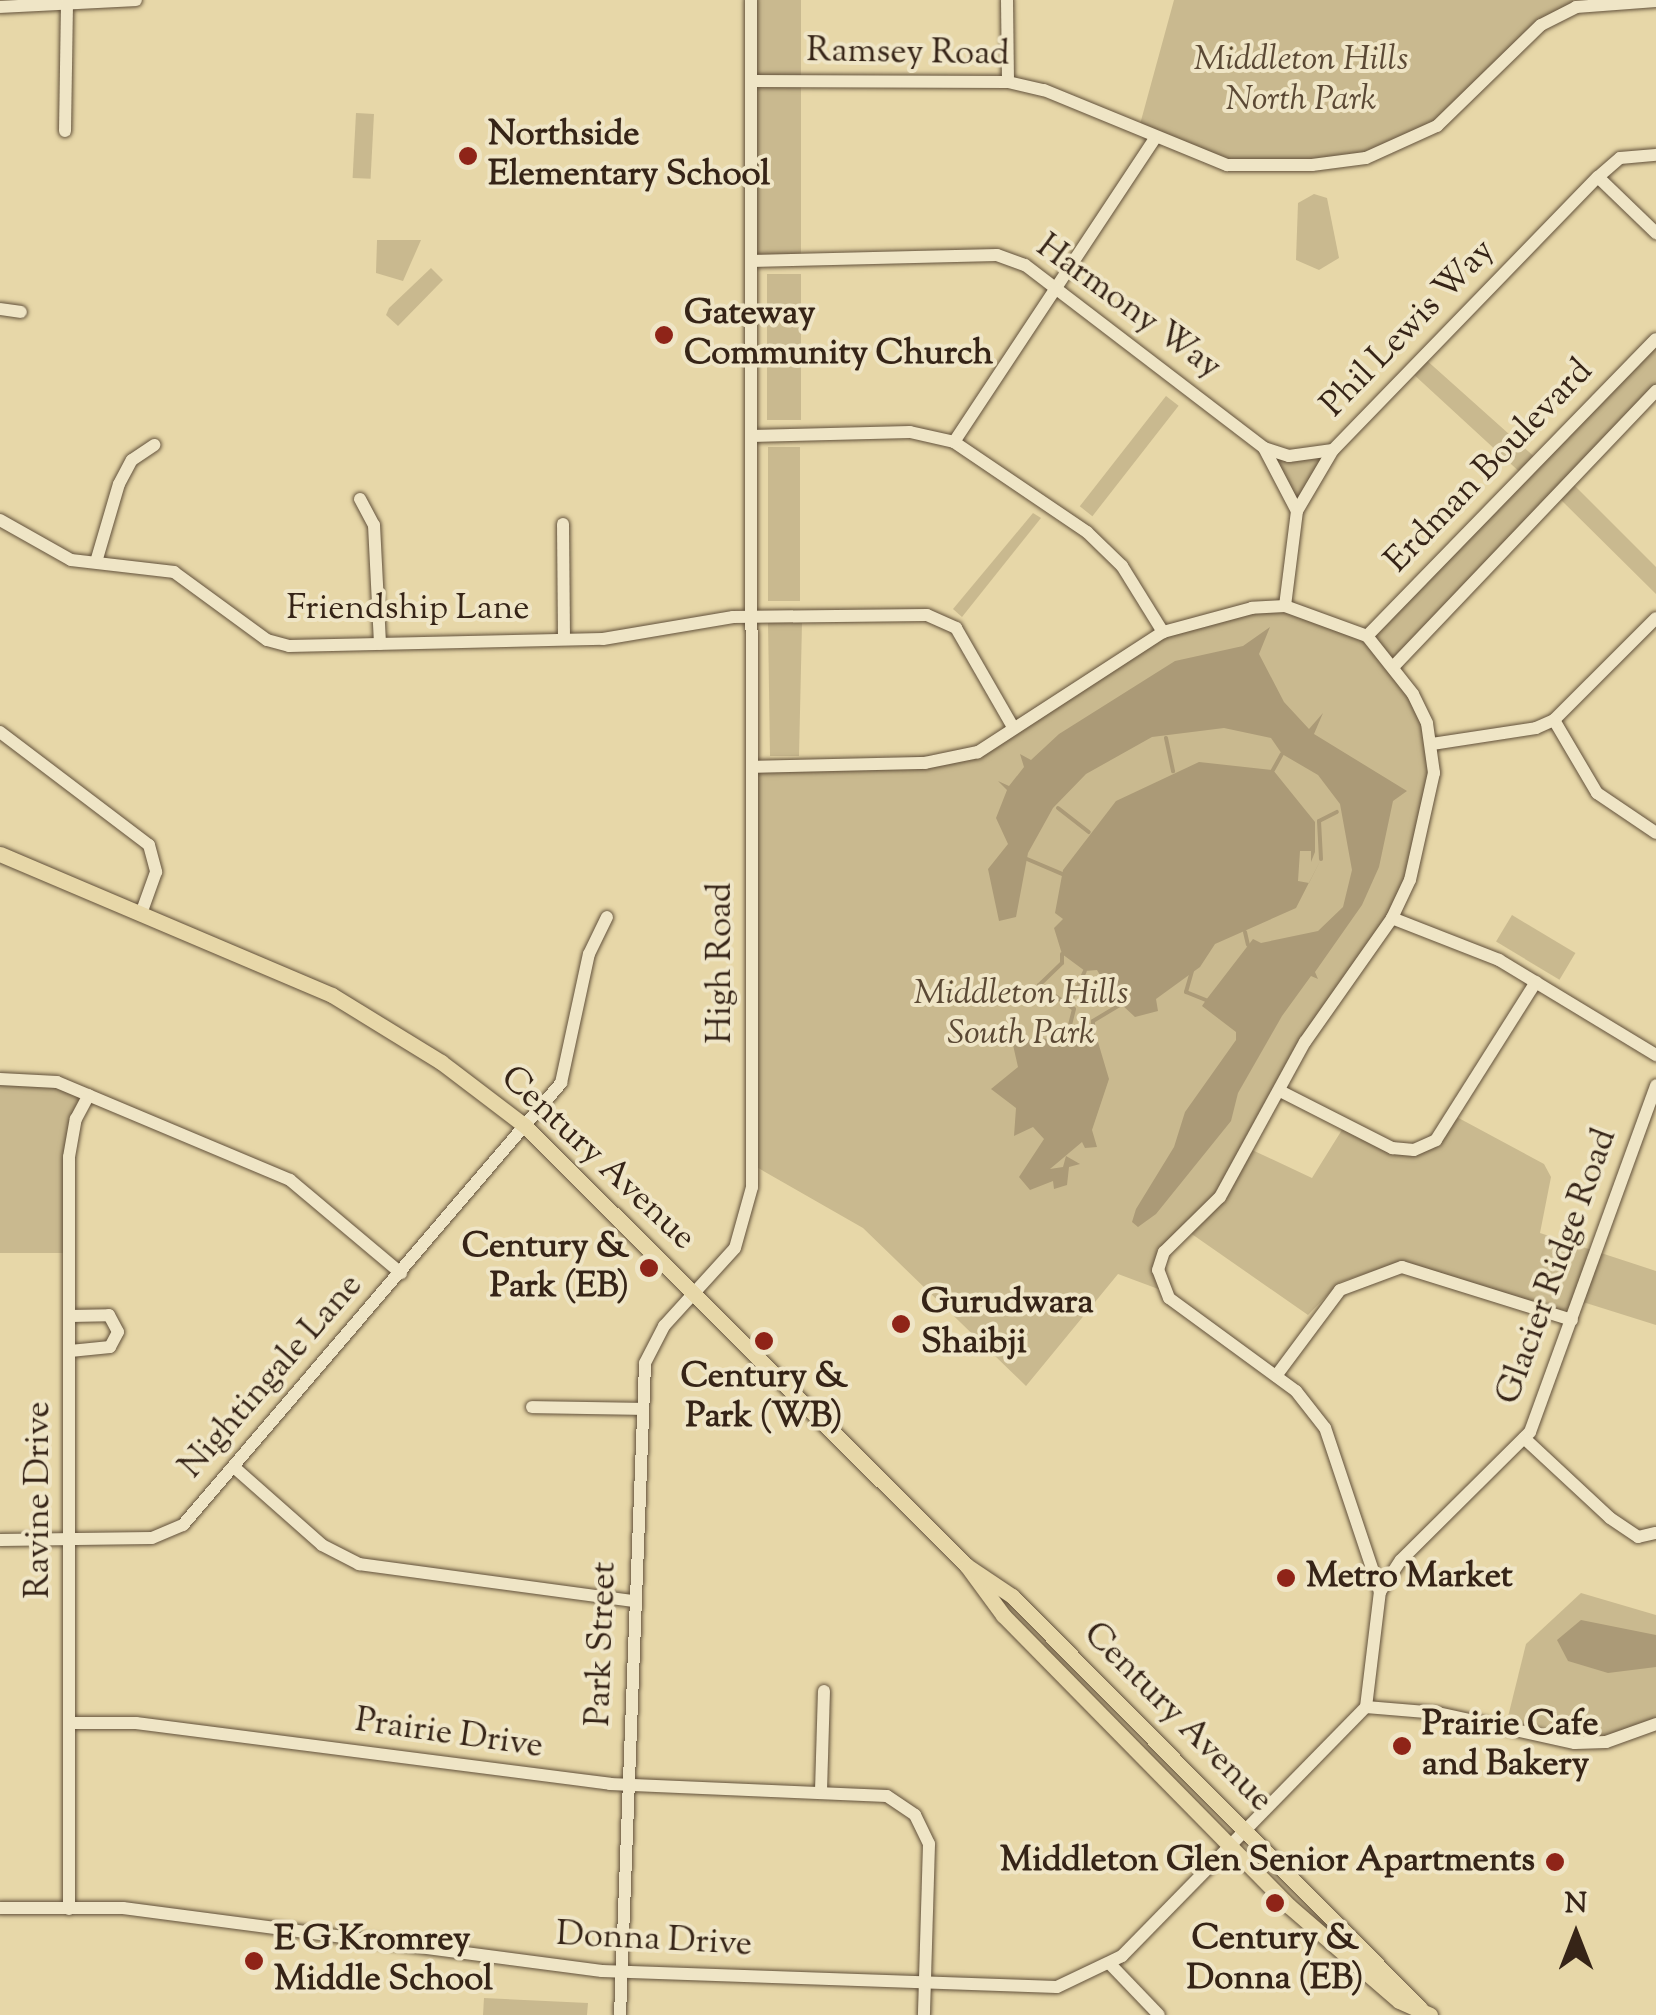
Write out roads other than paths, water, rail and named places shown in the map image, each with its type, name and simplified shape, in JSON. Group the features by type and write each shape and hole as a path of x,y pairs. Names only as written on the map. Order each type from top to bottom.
{"main road":[{"name":"Century Avenue","path":"0,854 273,965 358,1009 525,1126 967,1566 1003,1615 1232,1847 1348,1960 1399,2002 1425,2012"},
{"name":"Century Avenue","path":"967,1566 1012,1596 1249,1830 1425,2012"}],"street":[{"path":"0,7 136,0"},
{"name":"High Road","path":"695,1292 744,1232 752,1187 750,0"},
{"path":"1007,0 1008,82"},
{"name":"Ramsey Road","path":"751,81 1008,82 1044,90 1227,165 1366,158 1437,126 1541,25 1576,7 1656,1"},
{"path":"64,131 67,4"},
{"path":"954,442 1156,137"},
{"name":"Phil Lewis Way","path":"1285,606 1296,512 1333,450 1598,177 1620,158 1656,155"},
{"path":"1598,177 1656,233"},
{"name":"Harmony Way","path":"751,261 997,255 1057,286 1264,448 1296,512"},
{"path":"0,308 21,312"},
{"name":"Erdman Boulevard","path":"1367,636 1656,339"},
{"name":"Erdman Boulevard","path":"1394,666 1656,391"},
{"path":"752,436 910,432 954,442 1087,532 1122,566 1163,632"},
{"path":"96,562 120,484 132,460 154,445"},
{"path":"1264,448 1289,456 1333,450"},
{"path":"360,499 374,525 380,644"},
{"name":"Friendship Lane","path":"0,520 44,549 96,562 174,572 279,644 564,639 752,616"},
{"path":"563,524 564,639"},
{"path":"752,767 925,763 978,752 1163,632 1219,615 1285,606 1367,636 1413,694 1432,744 1425,834 1392,918 1305,1042 1220,1197 1164,1252 1158,1270 1169,1298 1276,1376 1325,1428 1380,1592 1366,1707 1438,1714 1574,1743 1606,1742 1656,1724"},
{"path":"752,616 927,614 945,622 977,659 1013,727"},
{"path":"1432,744 1536,728 1554,720 1654,624"},
{"path":"1554,720 1596,793 1656,834"},
{"path":"0,732 149,845 156,872 142,911"},
{"name":"Nightingale Lane","path":"0,1540 70,1540 170,1532 235,1468 525,1126 570,1062 590,954 607,917"},
{"path":"1392,918 1536,982 1656,1055"},
{"path":"1280,1091 1392,1148 1414,1150 1436,1140 1536,982"},
{"path":"0,1079 51,1081 290,1180 401,1273"},
{"name":"Glacier Ridge Road","path":"1380,1592 1400,1560 1524,1438 1547,1397 1656,1085"},
{"name":"Ravine Drive","path":"69,1908 70,1157 76,1119 89,1095"},
{"path":"1276,1376 1340,1290 1402,1267 1572,1320"},
{"name":"Park Street","path":"620,2015 642,1409 652,1342 695,1292"},
{"path":"70,1316 109,1314 118,1332 110,1347 70,1351"},
{"path":"532,1407 642,1409"},
{"path":"1524,1438 1610,1518 1638,1537 1656,1533"},
{"path":"235,1468 322,1544 358,1564 634,1601"},
{"path":"821,1791 824,1691"},
{"name":"Donna Drive","path":"0,1908 123,1908 622,1972 1057,1987 1112,1965 1366,1707"},
{"name":"Prairie Drive","path":"69,1724 136,1722 628,1784 887,1796 906,1806 926,1832 924,1982"},
{"path":"1112,1965 1158,2015"},
{"path":"924,1982 924,2015"}],"waterway":[{"path":"1166,738 1173,771"},
{"path":"1273,770 1282,754"},
{"path":"1058,808 1089,832"},
{"path":"1321,859 1319,821 1337,812"},
{"path":"1027,859 1062,874"},
{"path":"1245,932 1248,945"},
{"path":"1062,954 1062,963 1039,985 1074,1009 1066,1042"},
{"path":"1070,1003 1085,971"},
{"path":"1192,971 1186,992 1206,1000"},
{"path":"1093,1041 1093,1021 1121,1004"}],"place":[{"name":"Northside Elementary School","path":"468,156"},
{"name":"Gateway Community Church","path":"664,335"},
{"name":"Century & Park (EB)","path":"649,1268"},
{"name":"Gurudwara Shaibji","path":"901,1324"},
{"name":"Century & Park (WB)","path":"764,1341"},
{"name":"Metro Market","path":"1286,1578"},
{"name":"Prairie Cafe and Bakery","path":"1402,1746"},
{"name":"Middleton Glen Senior Apartments","path":"1555,1862"},
{"name":"Century & Donna (EB)","path":"1275,1903"},
{"name":"E G Kromrey Middle School","path":"254,1961"}],"park label":[{"name":"Middleton Hills North Park","path":"1301,81"},
{"name":"Middleton Hills South Park","path":"1021,1015"}]}
